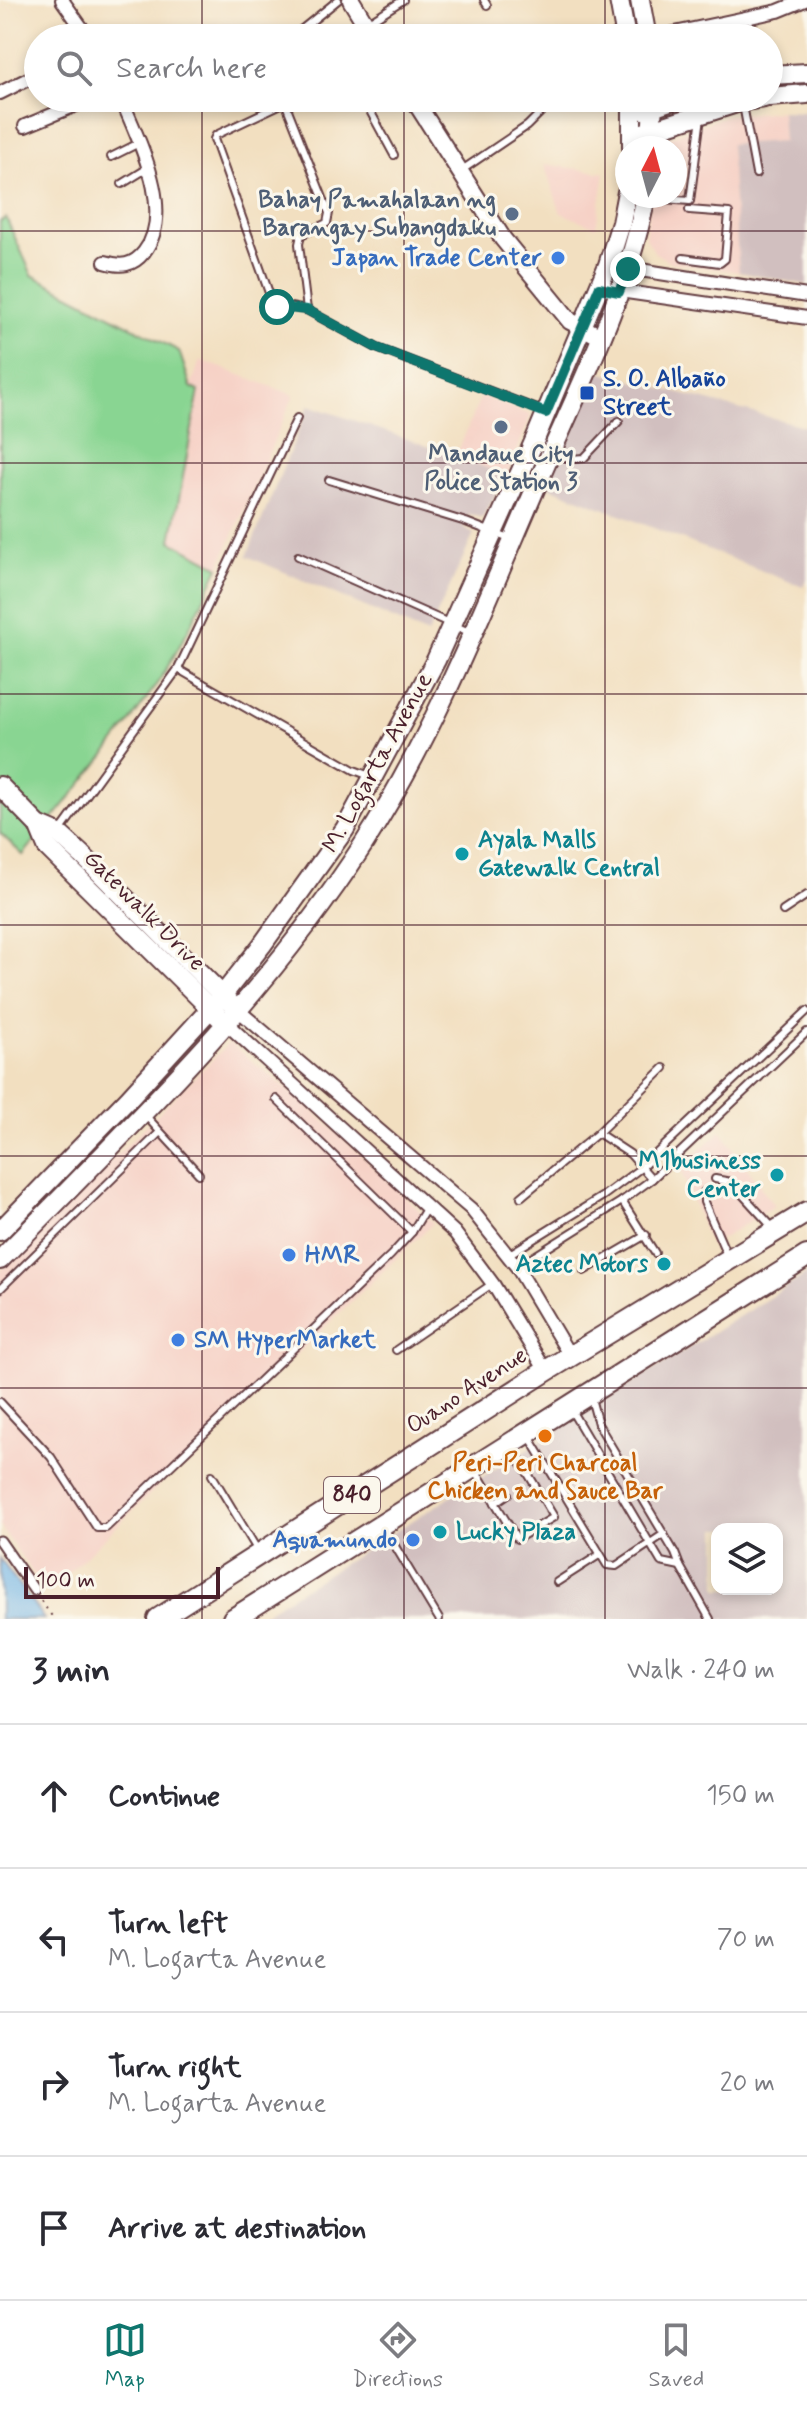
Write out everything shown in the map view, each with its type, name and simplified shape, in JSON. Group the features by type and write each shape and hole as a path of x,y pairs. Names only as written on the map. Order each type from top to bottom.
{"highway":[{"name":"Ouano Avenue","path":"158,1619 546,1371 807,1212"},
{"name":"840","path":"233,1619 807,1256"}],"main road":[{"path":"619,0 623,24"},
{"path":"643,2 647,24"},
{"path":"783,74 807,73"},
{"path":"783,96 807,94"},
{"path":"632,112 632,136"},
{"path":"652,136 653,112"},
{"path":"658,136 708,112"},
{"name":"M. Logarta Avenue","path":"0,1231 216,1003 262,945 345,829 424,685 452,625 599,288 624,208"},
{"name":"M. Logarta Avenue","path":"0,1260 233,1017 342,878 364,843 432,722 472,634 601,337 628,269 643,208"},
{"name":"Gatewalk Drive","path":"0,786 233,1017"},
{"path":"345,829 364,843"}],"street":[{"path":"62,0 79,24"},
{"path":"351,0 365,24"},
{"path":"716,24 778,11 805,0"},
{"path":"0,93 24,81"},
{"path":"25,126 59,112"},
{"path":"105,262 117,266 129,264 145,250 153,236 158,214 148,168 127,112"},
{"path":"422,112 503,239 570,321 601,337"},
{"path":"608,265 807,296"},
{"path":"599,288 807,318"},
{"path":"233,1017 471,1209 517,1267 570,1356"},
{"path":"233,1017 354,1142 455,1233 493,1284 546,1371"},
{"path":"354,1142 369,1124"},
{"path":"0,1541 34,1590"}],"lane":[{"path":"308,24 338,0"},
{"path":"377,24 403,0"},
{"path":"264,112 216,135 214,145 273,304 307,310 377,348 546,413"},
{"path":"289,112 329,213 327,223 301,235 299,244 307,310"},
{"path":"371,112 394,155"},
{"path":"459,172 527,126 541,112"},
{"path":"744,112 756,174"},
{"path":"687,201 690,201 702,114"},
{"path":"111,157 139,143"},
{"path":"122,184 148,168"},
{"path":"683,258 720,263 725,259 729,213 689,210"},
{"path":"53,840 178,669 297,418"},
{"path":"533,444 571,459 584,458 619,421"},
{"path":"329,480 512,541"},
{"path":"298,556 472,634"},
{"path":"178,669 354,770 374,778"},
{"path":"783,911 807,895"},
{"path":"508,1255 603,1196 642,1167 807,1011"},
{"path":"517,1267 652,1179 807,1032"},
{"path":"521,1197 598,1133 664,1068"},
{"path":"128,1099 199,1174"},
{"path":"276,1099 412,1232"},
{"path":"0,1289 160,1132"},
{"path":"598,1133 630,1154 652,1179"},
{"path":"715,1179 731,1182 777,1232"},
{"path":"704,1192 704,1202 730,1261"},
{"path":"622,1201 655,1253"},
{"path":"0,1402 51,1457 97,1528 106,1528 412,1232 427,1207"},
{"path":"584,1271 646,1235"},
{"path":"396,1350 493,1284"},
{"path":"589,1394 598,1424 675,1553 710,1619"},
{"path":"569,1407 661,1562 680,1566"},
{"path":"518,1438 607,1565 616,1566 664,1534"},
{"path":"474,1468 517,1539 554,1517 531,1478 518,1438"},
{"path":"212,1475 260,1554"},
{"path":"521,1484 531,1478"},
{"path":"495,1503 508,1494"},
{"path":"382,1525 439,1619"},
{"path":"557,1582 599,1555"}],"path":[{"path":"34,1590 54,1619"}],"shaded area":[{"path":"781,112 783,141 730,144 739,272 670,262 655,253 645,236 649,208 687,208 687,136 673,136 728,115"},
{"path":"781,112 807,112 807,285 739,272 730,144 783,141"},
{"path":"544,164 605,173 596,227 561,213"},
{"path":"200,360 294,395 219,567 171,541 199,391 191,387"},
{"path":"598,372 807,427 807,579 803,587 547,486"},
{"path":"481,396 531,415 507,476 456,456"},
{"path":"309,405 507,476 482,518 469,514 463,528 474,534 428,634 247,556"},
{"path":"229,1043 303,1101 433,1223 47,1593 0,1526 0,1271"},
{"path":"721,1131 774,1206 710,1246 680,1168"},
{"path":"807,1273 807,1619 255,1619 799,1279"}],"green space":[{"path":"6,218 32,275 179,351 191,387 199,391 171,541 219,567 180,646 152,691 106,754 23,855 0,833 0,221"}],"water":[{"path":"0,1559 44,1619 0,1619"}],"place":[{"name":"Bahay Pamahalaan ng Barangay Subangdaku","path":"512,214"},
{"name":"Japan Trade Center","path":"558,258"},
{"name":"S. O. Albaño Street","path":"587,393"},
{"name":"Mandaue City Police Station 3","path":"501,427"},
{"name":"Ayala Malls Gatewalk Central","path":"462,854"},
{"name":"M1business Center","path":"777,1175"},
{"name":"HMR","path":"289,1255"},
{"name":"Aztec Motors","path":"664,1264"},
{"name":"SM HyperMarket","path":"178,1340"},
{"name":"Peri-Peri Charcoal Chicken and Sauce Bar","path":"545,1436"},
{"name":"Lucky Plaza","path":"440,1532"},
{"name":"Aquamundo","path":"413,1540"}],"route":[{"path":"277,307 307,310 377,348 546,413 599,288 619,292 628,269"}]}
